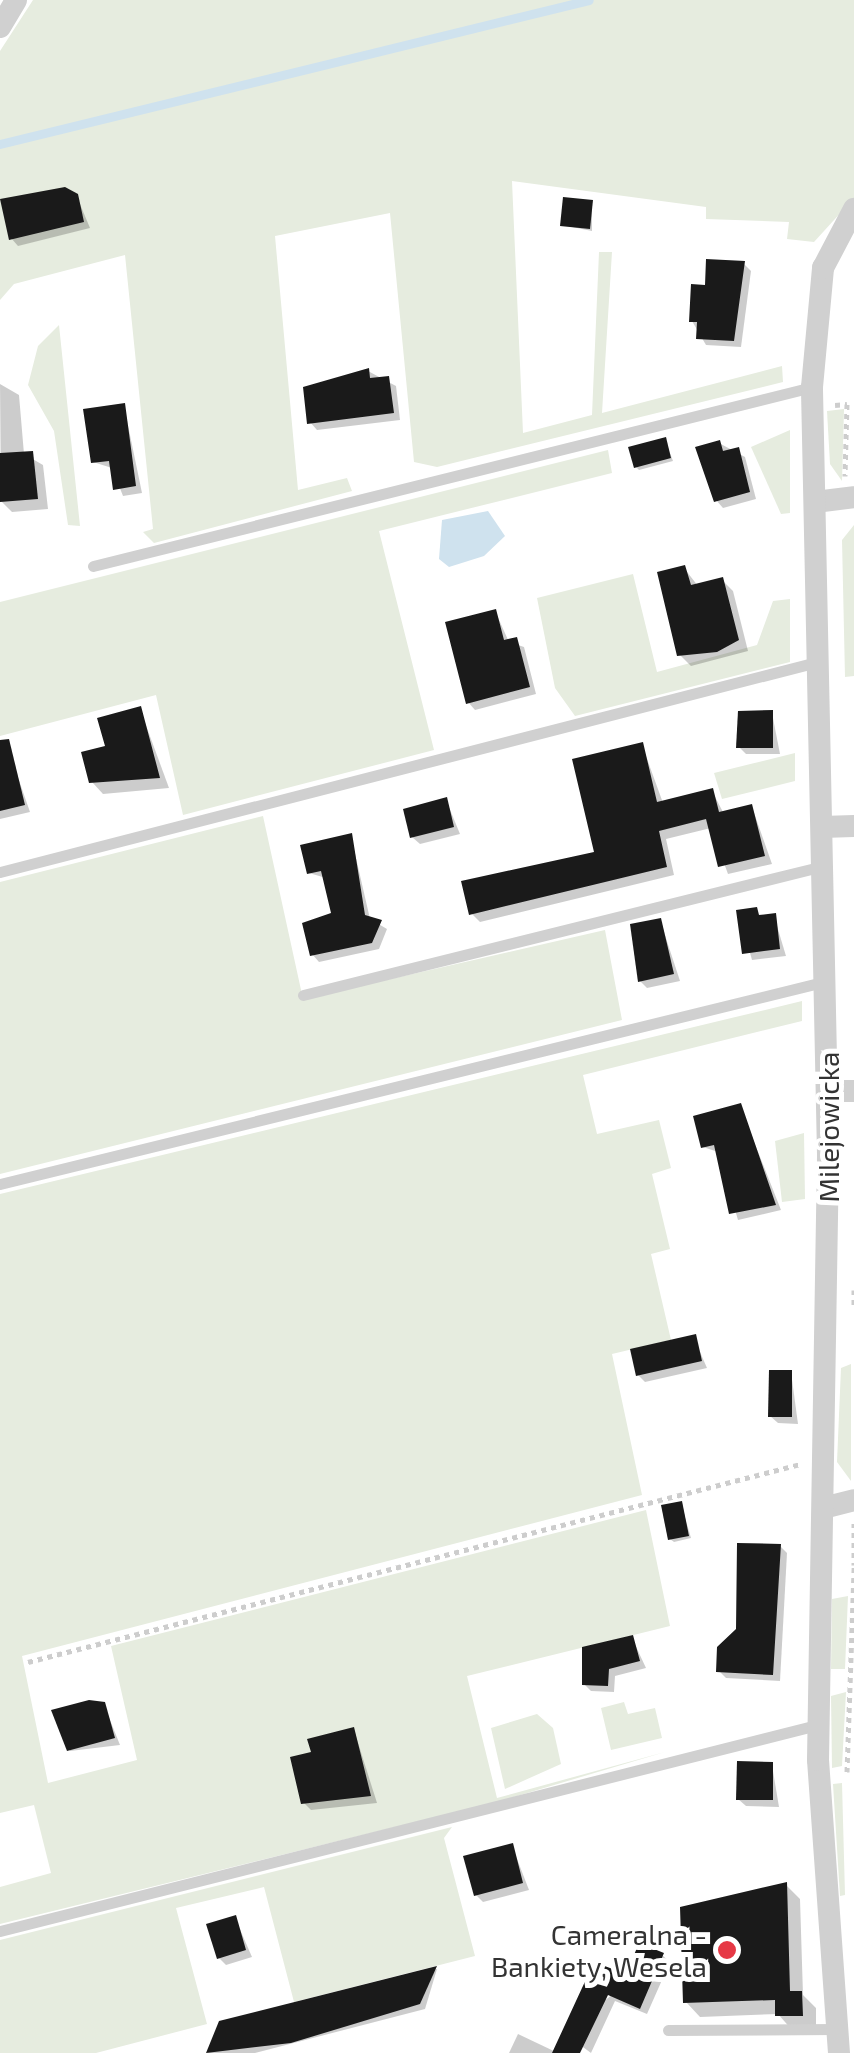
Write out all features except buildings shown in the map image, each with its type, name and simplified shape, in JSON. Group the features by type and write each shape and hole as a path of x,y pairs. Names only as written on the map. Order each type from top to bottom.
{"street":[{"path":"0,28 16,0"},
{"name":"Milejowicka","path":"839,2053 818,1725 828,1091 812,397 823,268 854,210"},
{"path":"815,502 849,497"},
{"path":"822,828 854,826"},
{"path":"828,1091 854,1091"},
{"path":"823,1508 854,1500"}],"lane":[{"path":"93,566 812,397"},
{"path":"0,872 817,662"},
{"path":"303,994 823,866"},
{"path":"0,1184 827,981"},
{"path":"0,1930 578,1788 730,1740 818,1725"},
{"path":"668,2030 837,2028"}],"path":[{"path":"812,397 847,404 849,497"},
{"path":"28,1662 824,1458"},
{"path":"846,1778 854,1521"}],"shaded area":[{"path":"33,0 854,0 854,198 814,242 787,239 789,222 706,219 706,207 512,181 523,433 592,415 599,252 612,252 602,413 782,366 783,382 437,467 414,462 390,213 275,236 298,490 347,478 352,491 154,543 143,532 153,529 125,255 14,284 0,300 0,51"},
{"path":"59,325 80,526 68,525 54,431 28,385 38,346"},
{"path":"844,409 842,481 830,464 827,411"},
{"path":"790,430 790,513 781,514 751,447"},
{"path":"608,450 612,473 379,531 434,750 183,815 156,695 0,736 0,602"},
{"path":"854,525 854,676 845,677 842,540"},
{"path":"633,574 657,672 757,645 773,601 790,599 790,662 575,716 555,688 537,598"},
{"path":"795,753 795,781 722,799 714,773"},
{"path":"263,816 303,999 605,930 622,1020 0,1174 0,882"},
{"path":"802,1001 802,1021 583,1075 597,1134 659,1120 671,1168 652,1174 670,1249 651,1254 671,1340 612,1354 642,1495 22,1656 48,1783 137,1760 111,1646 646,1510 670,1626 467,1676 497,1798 665,1752 497,1802 0,1924 0,1887 51,1873 34,1805 0,1813 0,1194"},
{"path":"804,1133 805,1199 782,1202 775,1141"},
{"path":"851,1364 851,1481 837,1462 841,1368"},
{"path":"848,1596 845,1669 831,1669 832,1599"},
{"path":"846,1692 842,1766 832,1768 831,1696"},
{"path":"624,1702 628,1714 655,1708 662,1738 611,1750 601,1708"},
{"path":"537,1714 553,1728 561,1764 505,1789 491,1728"},
{"path":"842,1783 845,1895 840,1896 833,1784"},
{"path":"452,1827 444,1838 475,1956 294,2002 264,1887 176,1908 207,2024 96,2053 0,2053 0,1940"}],"water":[{"path":"488,511 505,536 484,556 449,567 439,559 442,520"}],"waterway":[{"path":"0,144 589,0"}],"place":[{"name":"Cameralna - Bankiety, Wesela","path":"727,1950"}]}
